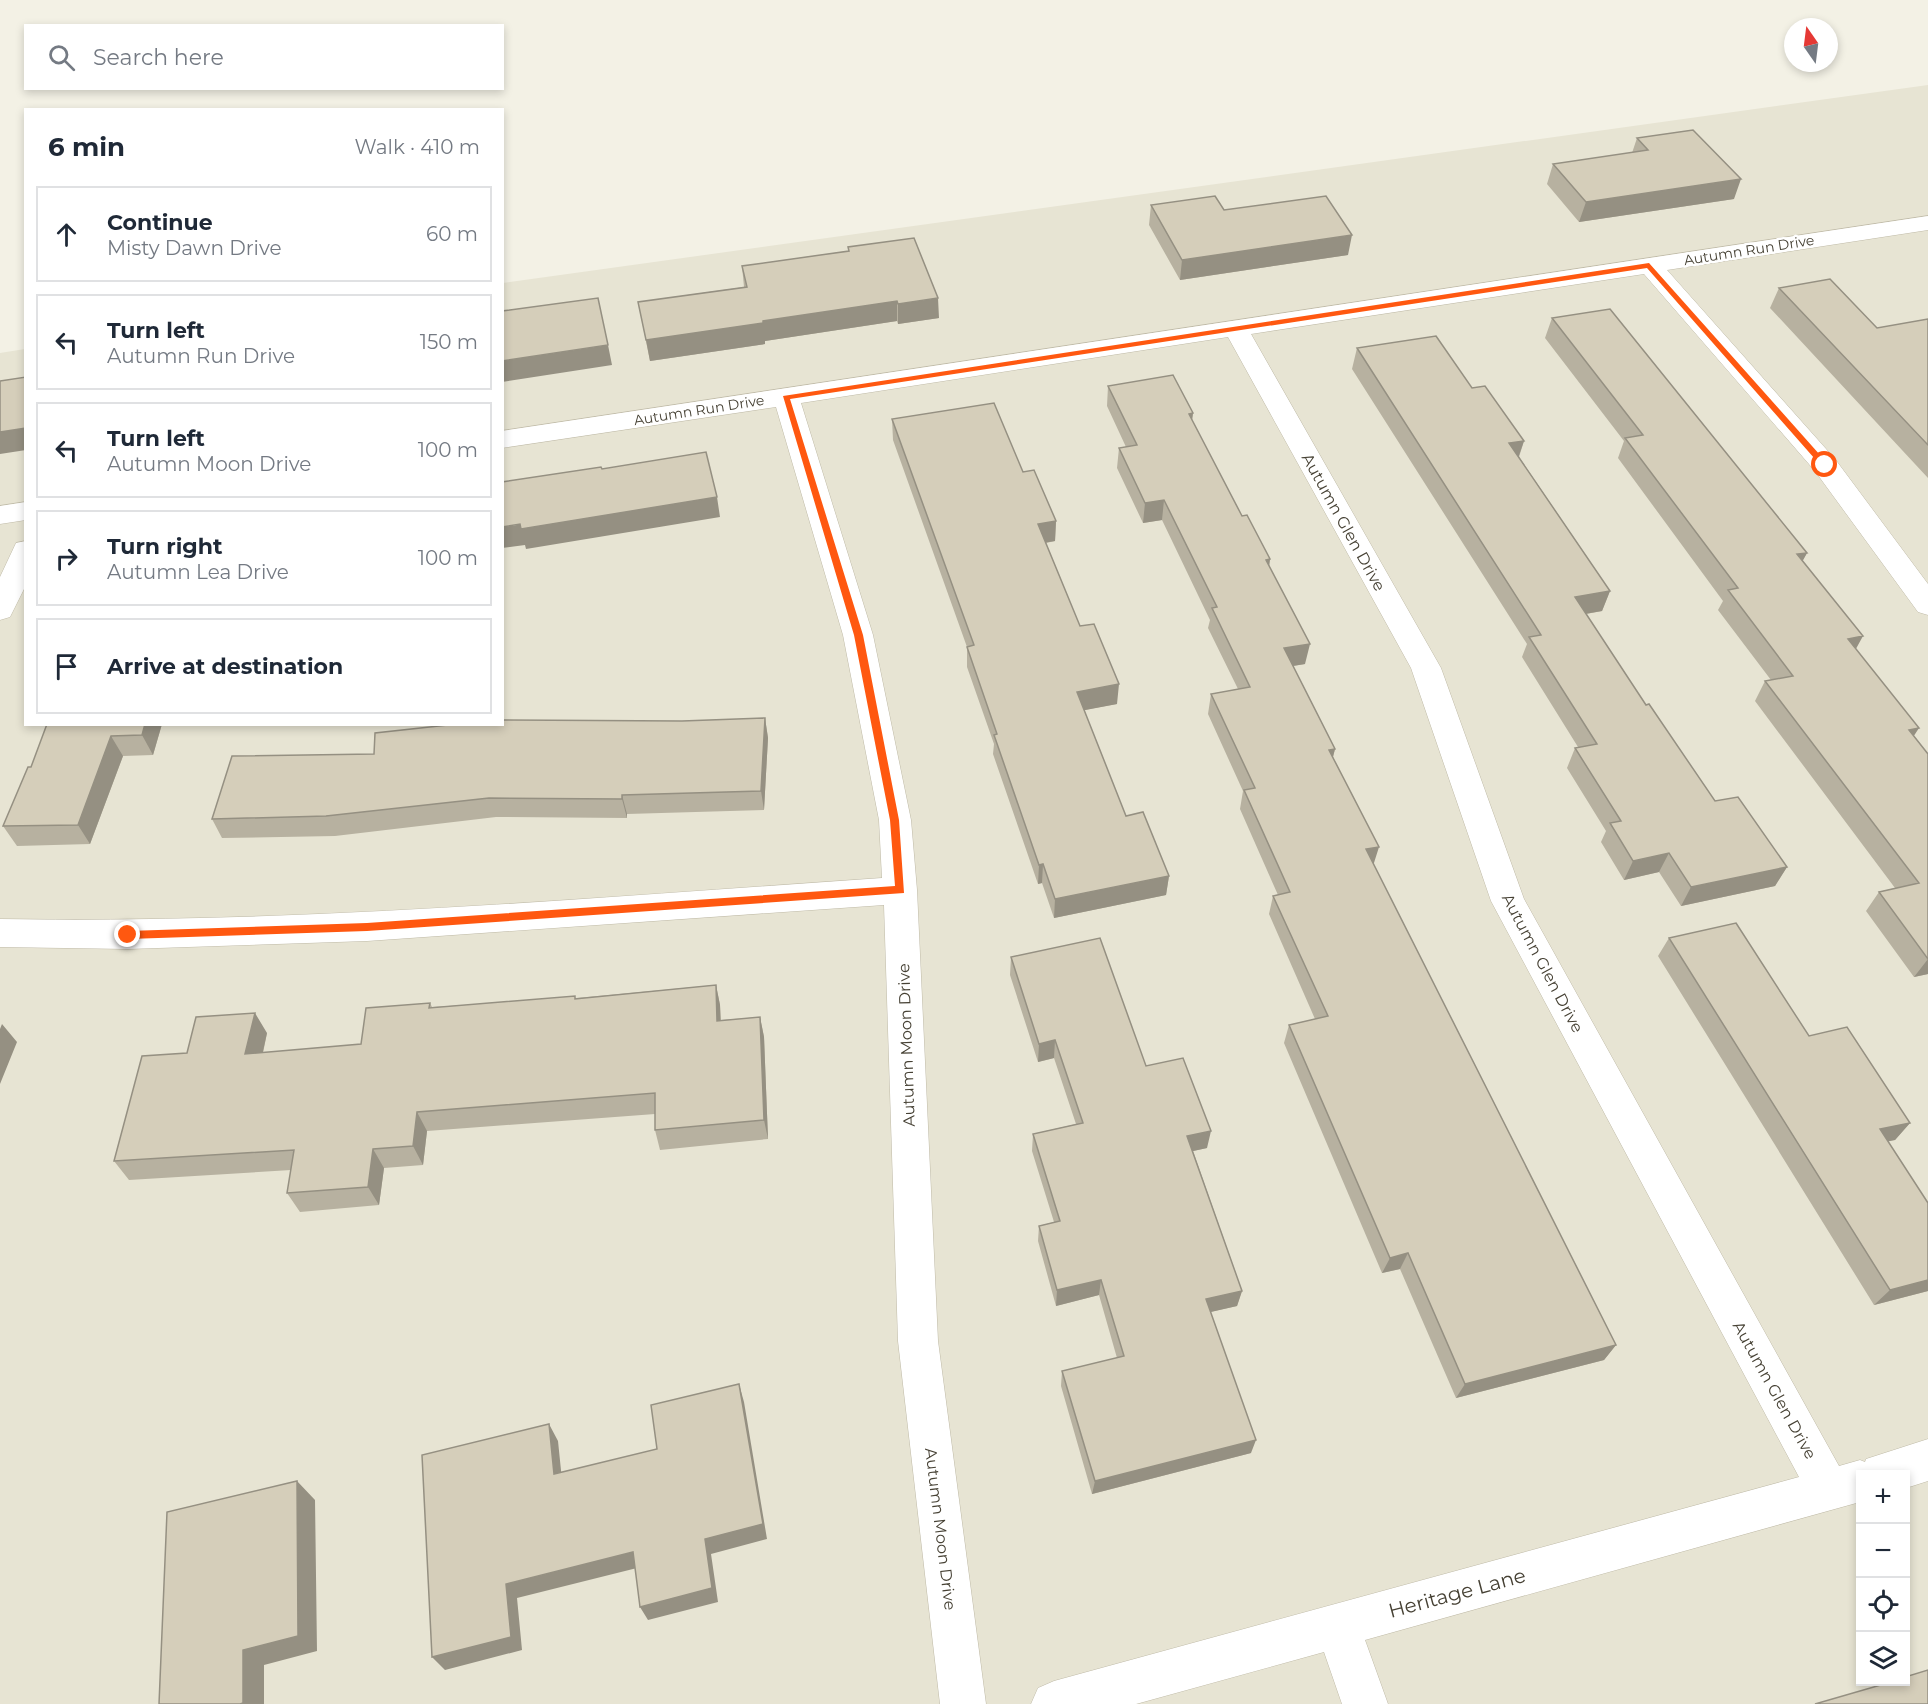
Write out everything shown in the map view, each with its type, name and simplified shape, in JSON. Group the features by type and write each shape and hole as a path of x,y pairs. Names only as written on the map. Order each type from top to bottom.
{"street":[{"name":"Autumn Run Drive","path":"504,440 1928,223"},
{"path":"1649,265 1825,465 1928,605"},
{"name":"Autumn Glen Drive","path":"1236,328 1426,668 1508,901 1845,1485"},
{"name":"Autumn Moon Drive","path":"786,397 858,635 895,820 900,890 918,1341 963,1704"},
{"path":"0,515 24,511"},
{"path":"0,610 24,555"},
{"path":"0,933 128,935 367,927 900,890"},
{"path":"1894,1470 1928,1460"},
{"name":"Heritage Lane","path":"1054,1704 1845,1485"},
{"path":"1337,1626 1365,1704"}],"shaded area":[{"path":"1928,85 1928,1704 0,1704 0,353 24,349 24,726 504,726 504,283"}],"building":[{"path":"1693,130 1741,179 1586,202 1553,164 1648,150 1637,138"},
{"path":"1215,196 1224,210 1326,196 1352,235 1182,260 1151,205"},
{"path":"914,238 938,298 898,304 897,301 646,340 638,302 747,287 742,266 849,251 848,247"},
{"path":"1830,279 1877,328 1928,319 1928,445 1779,288"},
{"path":"598,298 608,345 504,361 504,311"},
{"path":"1610,309 1807,553 1797,554 1863,636 1848,639 1919,728 1909,730 1928,754 1928,959 1879,892 1919,883 1765,681 1793,676 1728,590 1738,588 1625,438 1643,435 1552,318"},
{"path":"1436,336 1472,388 1485,386 1524,441 1509,443 1610,591 1575,597 1646,705 1649,704 1715,801 1738,797 1787,867 1691,887 1669,853 1633,861 1610,823 1621,821 1575,748 1597,744 1529,637 1541,635 1357,348"},
{"path":"1173,375 1193,413 1189,414 1242,516 1247,515 1270,559 1266,560 1310,644 1284,648 1335,749 1329,750 1379,847 1366,849 1616,1345 1465,1384 1408,1253 1390,1258 1289,1025 1328,1016 1273,896 1290,892 1244,790 1255,788 1211,694 1250,687 1212,608 1217,607 1164,500 1145,503 1119,448 1137,445 1108,386"},
{"path":"24,377 24,428 0,432 0,381"},
{"path":"994,403 1023,472 1034,470 1056,521 1038,524 1080,626 1094,624 1119,684 1077,692 1126,816 1143,812 1169,876 1055,899 1043,864 1039,865 994,735 997,734 967,647 974,645 892,419"},
{"path":"706,452 717,497 521,529 520,524 504,527 504,482 601,467 602,469"},
{"path":"765,718 761,791 622,795 622,799 489,798 326,816 212,819 232,756 374,754 375,733 439,726 504,726 504,720 682,721"},
{"path":"46,726 144,726 142,735 111,736 78,825 3,826 28,767 31,767"},
{"path":"1736,923 1809,1036 1847,1027 1910,1123 1880,1129 1928,1203 1928,1280 1890,1290 1669,938"},
{"path":"1100,938 1146,1066 1183,1058 1211,1131 1187,1136 1242,1291 1206,1299 1256,1440 1095,1481 1062,1371 1124,1356 1101,1280 1057,1290 1039,1226 1060,1221 1033,1134 1083,1123 1055,1040 1039,1044 1011,957"},
{"path":"716,985 717,1021 760,1017 764,1120 655,1130 655,1093 417,1112 413,1146 373,1149 368,1187 287,1193 294,1150 114,1161 142,1056 187,1053 196,1017 255,1013 245,1054 361,1044 366,1008 430,1003 429,1008 575,996 575,999"},
{"path":"739,1384 763,1524 705,1539 712,1588 640,1607 633,1552 506,1584 511,1637 432,1657 422,1455 549,1424 554,1474 657,1449 651,1405"},
{"path":"297,1481 298,1636 243,1650 243,1703 159,1704 167,1512"},
{"path":"1928,1670 1928,1704 1815,1704 1877,1686 1910,1686 1910,1675"}],"route":[{"path":"128,935 367,927 900,890 895,820 858,635 786,397 1649,265 1825,465"}]}
